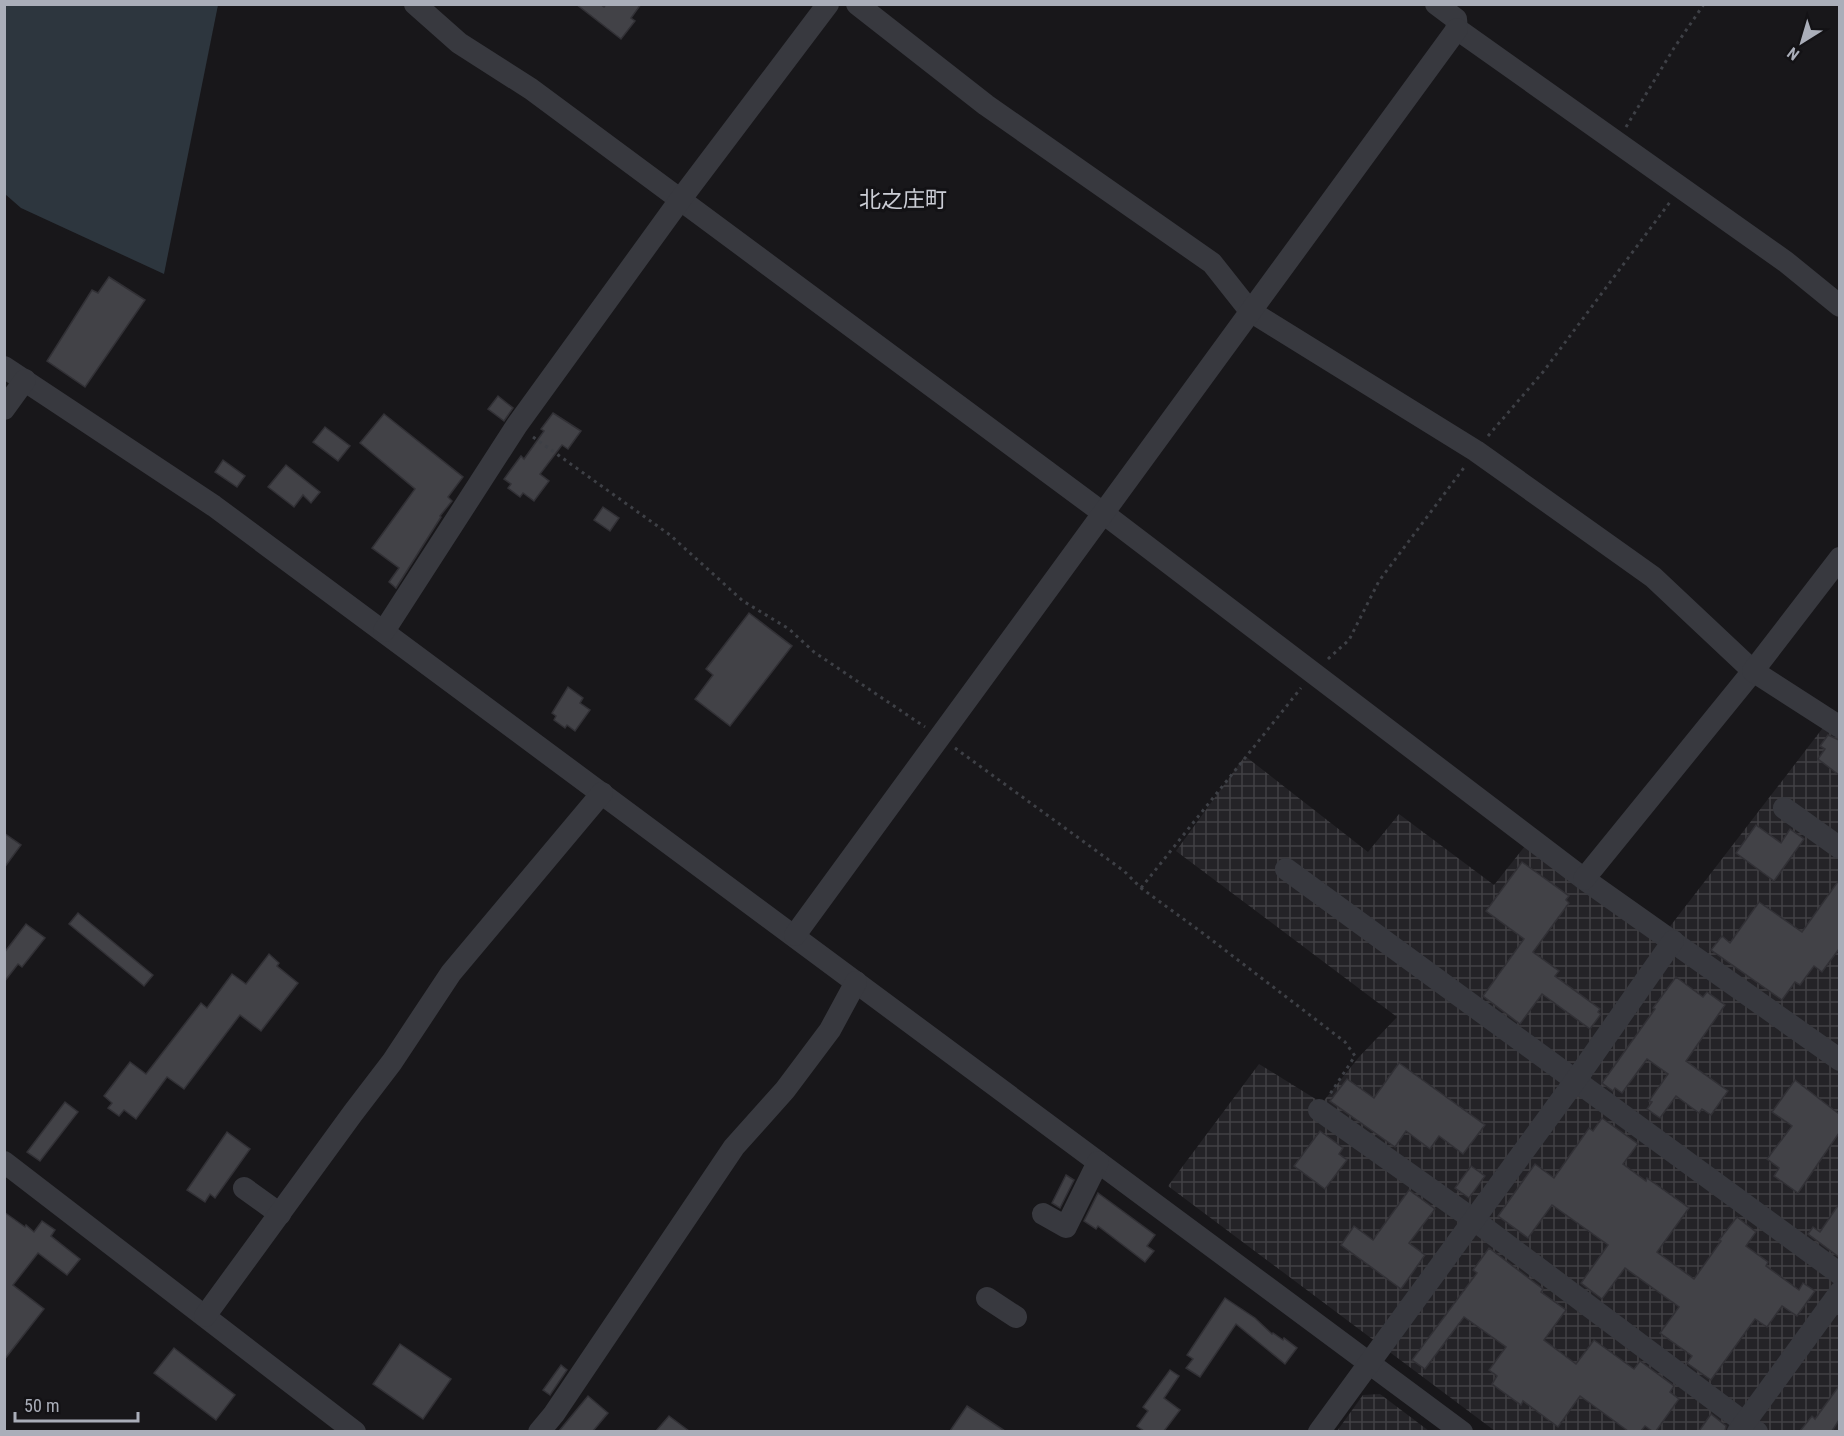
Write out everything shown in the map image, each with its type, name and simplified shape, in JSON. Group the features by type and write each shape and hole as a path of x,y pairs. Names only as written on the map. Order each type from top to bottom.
{"street":[{"path":"384,631 517,425 680,200 828,4"},
{"path":"857,4 986,105 1212,263 1250,311 1476,451 1653,577 1753,671 1839,727"},
{"path":"1436,4 1460,17 1617,142 1786,262 1839,306"},
{"path":"426,9 459,43 531,89 1315,672 1584,879 1839,1060"},
{"path":"795,935 1250,311 1460,17"},
{"path":"4,367 214,506 1462,1431"},
{"path":"4,409 25,380"},
{"path":"1584,879 1753,671 1839,558"},
{"path":"205,1316 392,1062 451,973 602,792"},
{"path":"1784,808 1839,848"},
{"path":"1286,869 1839,1274"},
{"path":"1319,1431 1575,1081 1673,940"},
{"path":"539,1431 554,1414 734,1147 785,1090 830,1030 856,982"},
{"path":"1318,1110 1474,1220 1747,1428 1839,1292"},
{"path":"4,1162 355,1431"},
{"path":"1043,1214 1066,1227 1098,1162"},
{"path":"244,1188 280,1214"},
{"path":"987,1298 1016,1317"}],"path":[{"path":"1617,142 1674,48 1704,4"},
{"path":"1141,888 1315,672 1349,640 1379,581 1476,451 1543,372 1681,187"},
{"path":"517,425 670,535 743,601 789,629 814,652 939,737 1124,870 1141,888 1345,1042 1355,1056 1318,1110"}],"shaded area":[{"path":"5,4 218,5 164,274 21,208 5,194"},
{"path":"1832,716 1839,721 1839,1431 1495,1431 1168,1186 1259,1064 1322,1103 1359,1057 1397,1017 1176,851 1245,756 1368,852 1399,814 1494,885 1525,846 1658,942"},
{"path":"1380,1394 1429,1431 1337,1431 1363,1395"}],"building":[{"path":"576,4 600,4 604,7 606,4 641,4 631,18 635,21 621,39"},
{"path":"109,277 145,300 85,387 47,361 92,290 98,293"},
{"path":"498,396 513,408 504,421 488,409"},
{"path":"553,413 581,431 568,449 562,445 540,474 549,481 534,501 523,493 520,497 508,488 511,484 504,479 521,456 524,459 544,431 541,429"},
{"path":"384,414 463,477 448,497 452,501 440,516 396,588 389,582 399,568 372,548 415,489 360,443"},
{"path":"325,427 350,446 338,461 313,442"},
{"path":"223,460 245,476 237,487 215,472"},
{"path":"286,465 320,492 311,503 303,495 294,507 268,487"},
{"path":"603,507 619,518 610,531 594,520"},
{"path":"749,613 792,646 730,726 695,699 713,675 706,669"},
{"path":"568,687 583,698 580,703 590,710 575,731 567,725 565,728 554,720 556,716 552,713"},
{"path":"1828,735 1839,740 1839,775 1818,759 1825,749 1820,746"},
{"path":"1756,825 1781,843 1790,829 1804,839 1774,881 1736,853"},
{"path":"4,833 21,845 4,868"},
{"path":"1522,862 1569,896 1566,900 1569,903 1533,952 1559,971 1555,976 1600,1009 1598,1012 1601,1014 1590,1029 1542,994 1520,1024 1483,996 1524,939 1486,911"},
{"path":"1839,880 1839,949 1822,972 1814,966 1800,985 1795,982 1782,1000 1711,950 1722,936 1730,943 1759,902 1802,932"},
{"path":"78,913 153,975 144,986 69,924"},
{"path":"26,924 45,938 22,967 18,964 4,982 4,953"},
{"path":"269,954 279,963 277,966 298,983 261,1031 240,1015 184,1089 167,1077 136,1119 124,1110 119,1116 108,1108 112,1103 104,1096 130,1062 146,1074 201,1003 207,1008 232,974 246,984"},
{"path":"1676,977 1703,997 1707,992 1725,1005 1686,1061 1728,1091 1711,1115 1702,1109 1699,1113 1676,1096 1660,1118 1647,1109 1652,1102 1649,1101 1668,1074 1647,1059 1622,1093 1615,1088 1613,1091 1602,1083"},
{"path":"1399,1063 1485,1125 1463,1154 1439,1136 1430,1149 1406,1131 1395,1147 1330,1101 1347,1079 1374,1098"},
{"path":"1795,1080 1839,1114 1839,1133 1798,1193 1774,1176 1779,1168 1767,1159 1792,1126 1772,1112"},
{"path":"65,1102 78,1112 40,1161 27,1152"},
{"path":"1602,1118 1638,1144 1623,1164 1689,1208 1657,1252 1694,1279 1737,1217 1756,1232 1746,1246 1768,1262 1766,1266 1799,1290 1803,1283 1815,1291 1797,1316 1782,1306 1767,1327 1755,1319 1711,1380 1687,1363 1692,1356 1660,1333 1679,1307 1625,1268 1602,1299 1581,1283 1608,1245 1552,1205 1528,1238 1498,1216 1535,1164 1554,1178 1589,1128 1593,1131"},
{"path":"1320,1131 1343,1148 1339,1154 1347,1160 1325,1189 1294,1166"},
{"path":"227,1132 250,1149 215,1198 210,1194 205,1202 187,1190"},
{"path":"1471,1166 1485,1176 1469,1198 1455,1188"},
{"path":"1066,1175 1074,1180 1060,1208 1052,1203"},
{"path":"1409,1190 1435,1209 1409,1243 1425,1255 1401,1289 1341,1245 1354,1226 1373,1240"},
{"path":"1098,1193 1155,1235 1147,1246 1154,1251 1145,1262 1098,1226 1096,1229 1084,1221"},
{"path":"1839,1204 1839,1257 1808,1234 1813,1227 1820,1232"},
{"path":"4,1212 34,1232 42,1221 55,1230 51,1236 80,1259 67,1275 38,1253 13,1285 44,1309 4,1360"},
{"path":"1489,1248 1543,1289 1541,1292 1566,1310 1544,1340 1576,1364 1594,1340 1634,1369 1640,1361 1674,1386 1670,1392 1679,1399 1656,1431 1645,1426 1641,1431 1628,1431 1580,1396 1558,1427 1523,1401 1521,1405 1492,1384 1497,1376 1489,1370 1506,1347 1464,1317 1425,1369 1412,1360 1477,1273 1473,1270"},
{"path":"1225,1298 1255,1318 1272,1334 1283,1340 1284,1338 1297,1348 1285,1364 1236,1324 1200,1377 1186,1368 1193,1359 1187,1355"},
{"path":"400,1344 451,1379 423,1419 373,1384"},
{"path":"174,1348 235,1395 216,1420 154,1373"},
{"path":"561,1365 567,1370 550,1395 543,1390"},
{"path":"1170,1370 1179,1376 1164,1398 1180,1410 1164,1431 1144,1431 1137,1426 1148,1411 1143,1407"},
{"path":"1839,1386 1839,1420 1832,1431 1800,1431 1812,1416 1815,1419"},
{"path":"588,1396 608,1413 593,1431 559,1431"},
{"path":"967,1406 1005,1431 950,1431"},
{"path":"1711,1414 1726,1426 1725,1431 1699,1431"},
{"path":"669,1416 689,1431 656,1431"}],"district":[{"name":"北之庄町","path":"903,199"}]}
